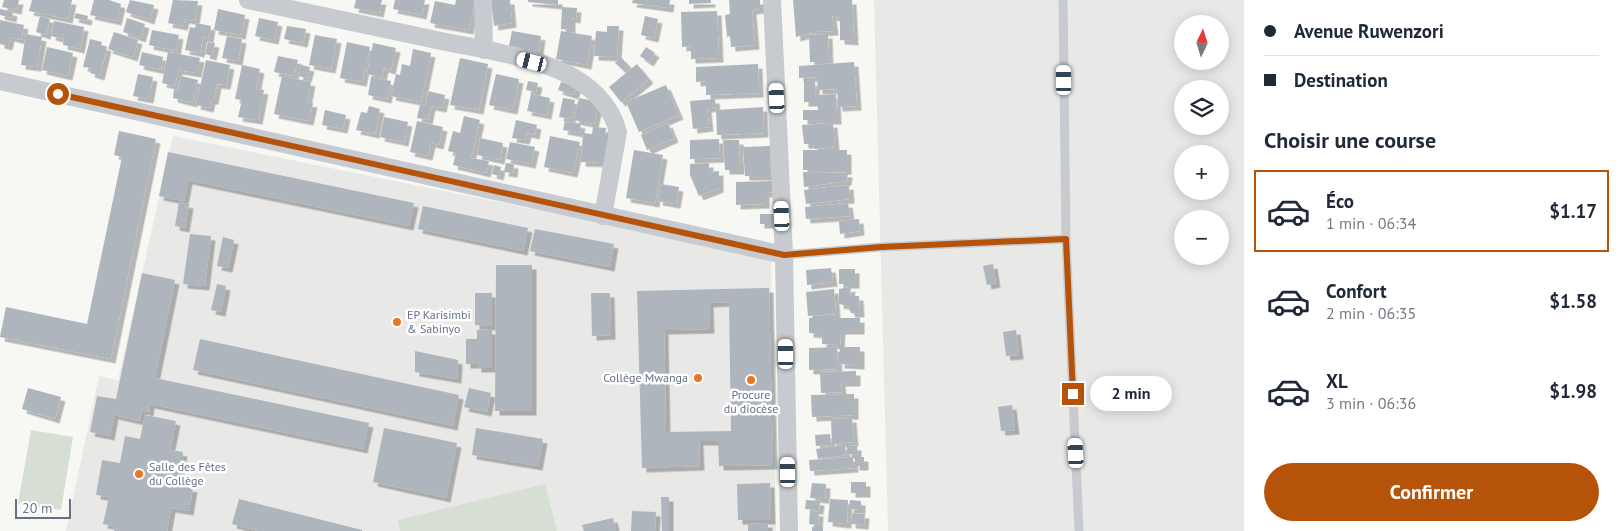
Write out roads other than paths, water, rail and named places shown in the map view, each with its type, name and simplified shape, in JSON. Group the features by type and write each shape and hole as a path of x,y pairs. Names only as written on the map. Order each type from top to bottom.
{"street":[{"path":"248,0 484,50 564,73 593,92 607,106 614,118 618,132 604,216"},
{"path":"483,0 484,50"},
{"path":"772,0 784,255 789,531"},
{"path":"0,81 784,255"}],"lane":[{"path":"1063,0 1066,239 1079,531"},
{"path":"784,255 881,247 1066,239"}],"place":[{"name":"EP Karisimbi & Sabinyo","path":"397,322"},
{"name":"Collège Mwanga","path":"698,378"},
{"name":"Procure du diocèse","path":"751,380"},
{"name":"Salle des Fêtes du Collège","path":"139,474"}]}
